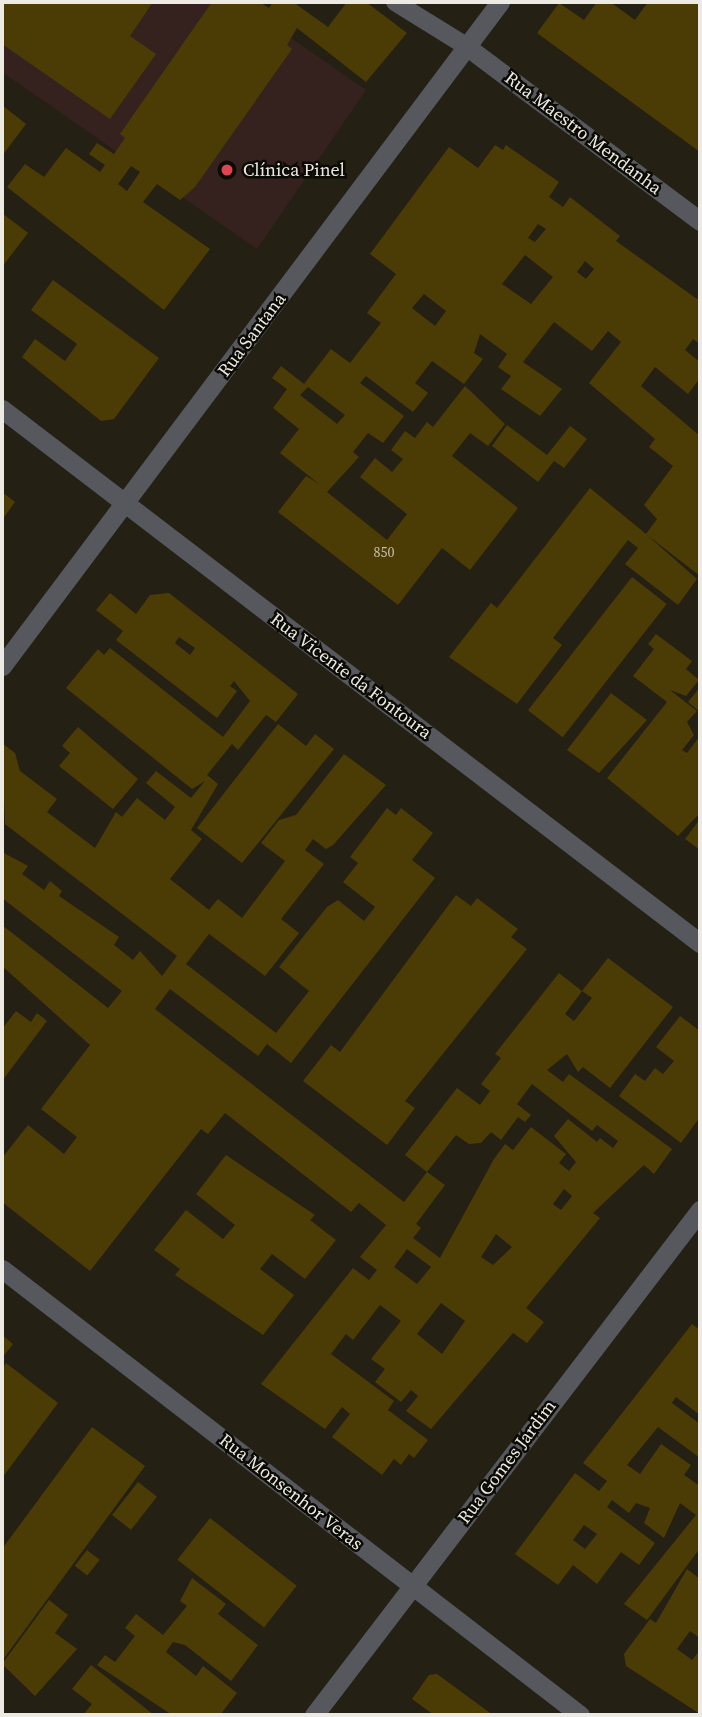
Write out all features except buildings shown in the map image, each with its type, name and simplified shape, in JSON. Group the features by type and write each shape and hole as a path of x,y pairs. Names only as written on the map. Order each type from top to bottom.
{"street":[{"name":"Rua Santana","path":"2,666 500,2"},
{"name":"Rua Maestro Mendanha","path":"466,46 700,221"},
{"name":"Rua Vicente da Fontoura","path":"2,409 700,943"},
{"name":"Rua Gomes Jardim","path":"314,1715 700,1210"},
{"name":"Rua Monsenhor Veras","path":"2,1269 580,1715"}],"lane":[{"path":"395,2 466,46"}],"shaded area":[{"name":"Clínica Pinel","path":"2,2 239,2 366,90 257,249 2,72"}],"place":[{"name":"Clínica Pinel","path":"227,170"}]}
